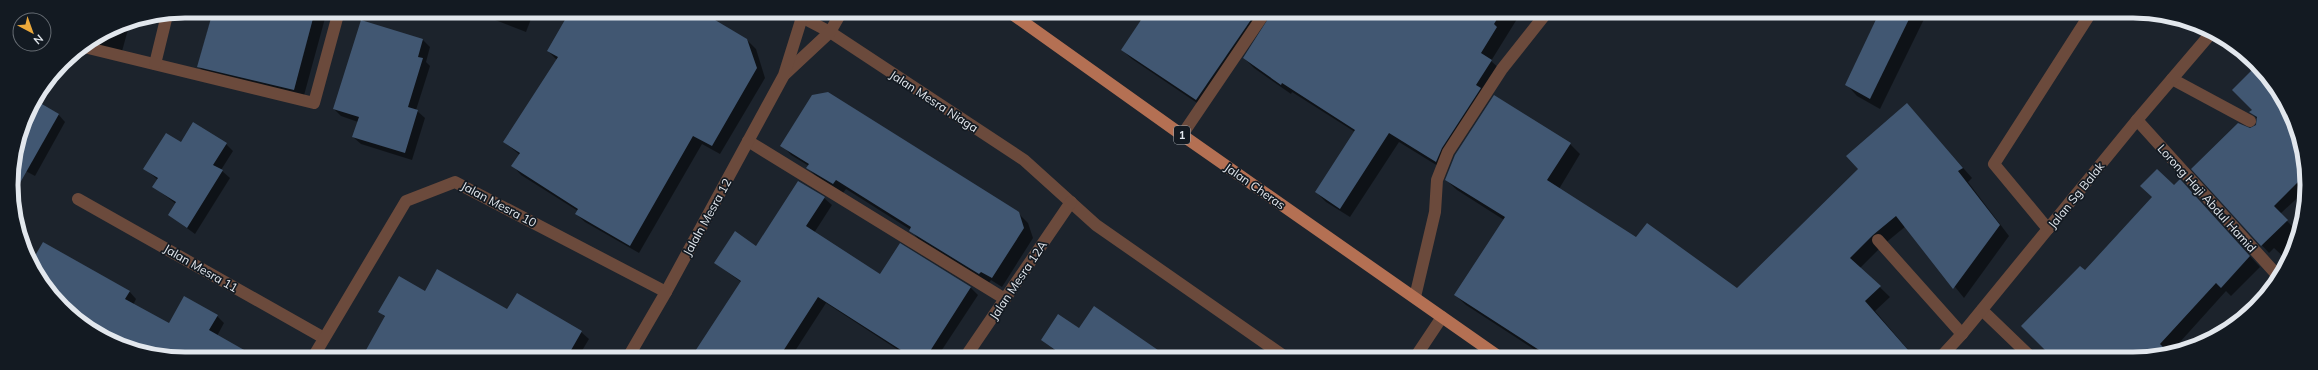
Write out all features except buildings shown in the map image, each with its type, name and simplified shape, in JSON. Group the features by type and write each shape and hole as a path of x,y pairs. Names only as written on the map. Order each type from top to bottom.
{"main road":[{"name":"Jalan Cheras","path":"1018,18 1492,352"}],"street":[{"path":"89,48 314,103 337,18"},
{"path":"784,75 802,18"},
{"name":"Jalan Mesra Niaga","path":"809,18 1024,160 1096,225 1278,352"},
{"path":"784,75 830,32 838,18"},
{"path":"1182,135 1261,18"},
{"path":"1415,297 1436,212 1437,180 1448,152 1502,69 1542,18"},
{"path":"2048,229 1994,164 2088,18"},
{"path":"155,64 166,19"},
{"name":"Jalan Sg Balak","path":"1946,352 2137,120 2209,36"},
{"name":"Jalaln Mesra 12","path":"631,352 666,292 784,75"},
{"path":"2172,79 2250,121"},
{"name":"Lorong Haji Abdul Hamid","path":"2137,120 2275,273"},
{"path":"748,141 1006,299"},
{"name":"Jalan Mesra 10","path":"316,352 406,201 455,182 666,292"},
{"name":"Jalan Mesra 11","path":"78,198 324,338"},
{"name":"Jalan Mesra 12A","path":"969,352 1071,202"},
{"path":"1878,240 1962,334"},
{"path":"1982,310 2026,352"},
{"path":"1419,352 1442,317"}]}
